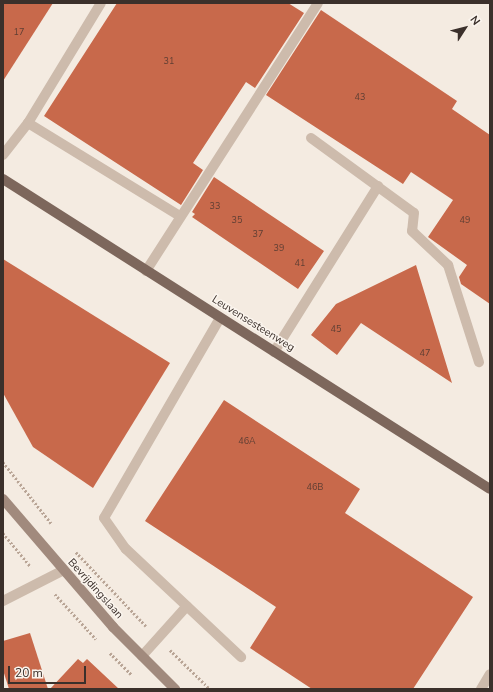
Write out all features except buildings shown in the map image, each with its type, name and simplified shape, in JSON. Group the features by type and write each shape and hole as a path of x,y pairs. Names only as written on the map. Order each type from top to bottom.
{"main road":[{"name":"Leuvensesteenweg","path":"3,179 490,489"}],"street":[{"path":"3,155 28,123 101,3"},
{"path":"146,271 318,3"},
{"path":"28,123 180,216"},
{"path":"311,138 414,213 412,231 448,265 479,362"},
{"path":"274,352 378,186"},
{"path":"220,318 104,518 126,549 241,657"},
{"name":"Bevrijdingslaan","path":"3,499 62,571 175,689"},
{"path":"3,601 62,571"},
{"path":"142,656 187,606"},
{"path":"481,689 490,674"}],"path":[{"path":"3,462 55,529"},
{"path":"3,533 43,582 99,642"},
{"path":"74,550 158,638 210,689"},
{"path":"104,647 136,679"}]}
